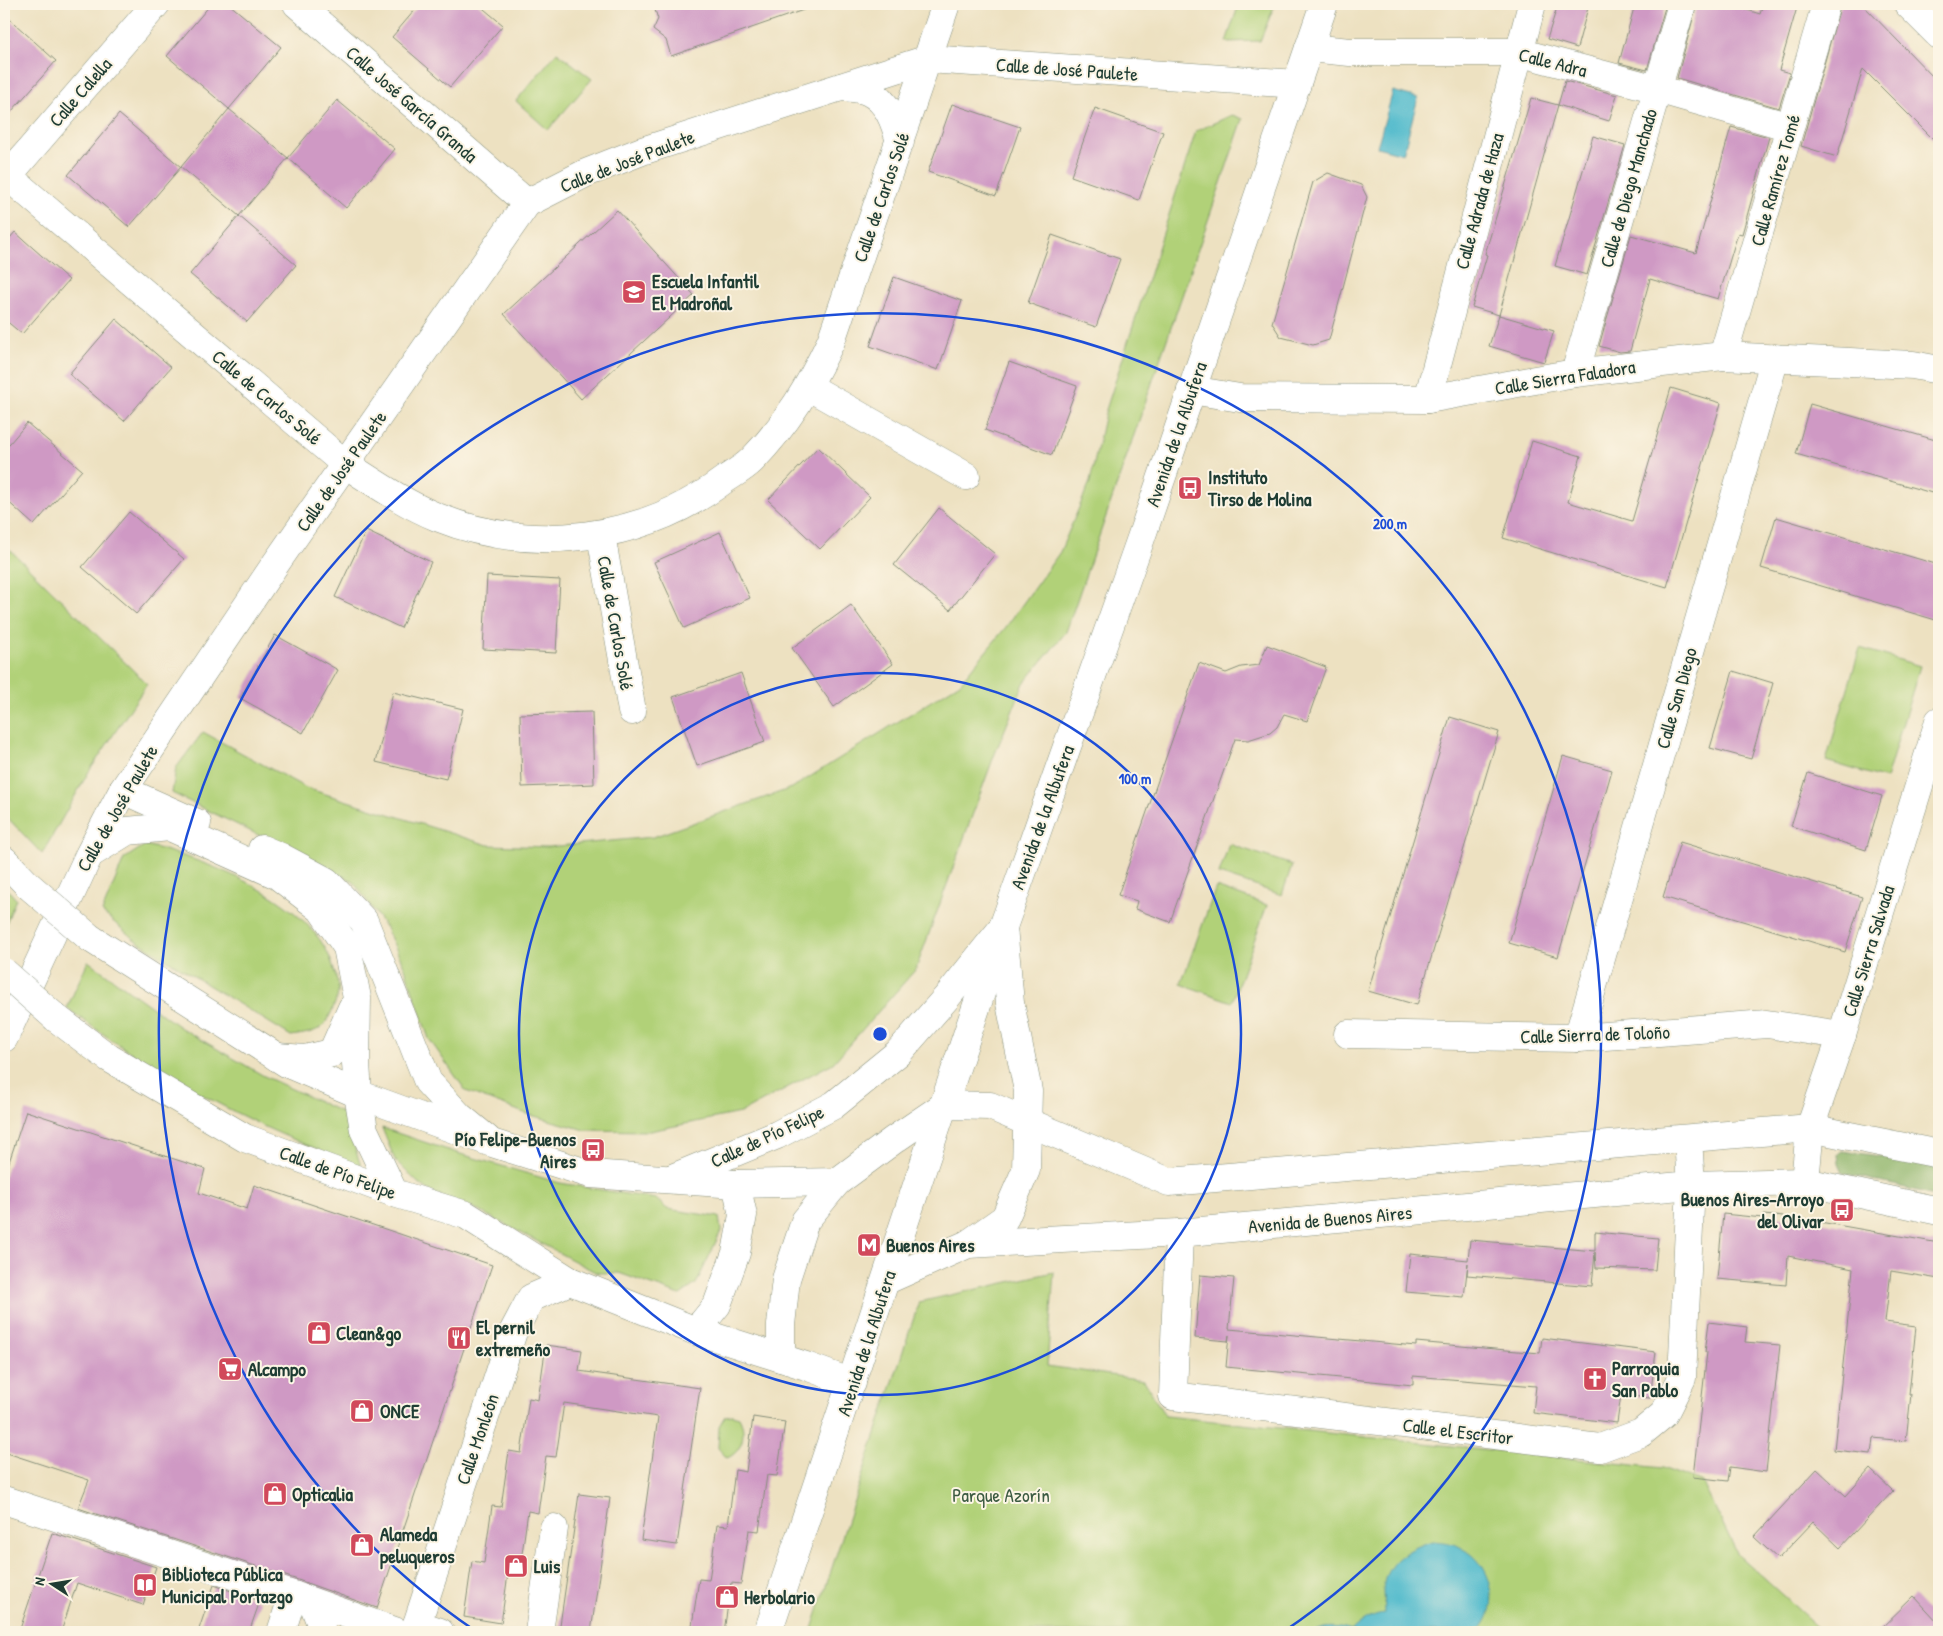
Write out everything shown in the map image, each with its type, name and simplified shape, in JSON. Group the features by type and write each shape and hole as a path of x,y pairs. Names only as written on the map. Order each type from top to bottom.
{"street":[{"name":"Calle Calella","path":"5,176 156,4"},
{"name":"Calle José García Granda","path":"298,4 527,203"},
{"name":"Calle de Carlos Solé","path":"5,176 345,464 385,490 436,517 486,532 521,538 562,539 601,535 655,519 705,495 751,461 789,417 809,386 831,341 946,4"},
{"name":"Avenida de la Albufera","path":"768,1632 887,1280 1003,927 1141,538 1324,4"},
{"name":"Calle Adrada de Haza","path":"1428,399 1532,4"},
{"name":"Calle de Diego Manchado","path":"1576,373 1682,4"},
{"name":"Calle Ramírez Tomé","path":"1723,356 1826,4"},
{"path":"1908,4 1939,35"},
{"name":"Calle Adra","path":"1309,48 1350,52 1518,52 1657,88 1790,127"},
{"name":"Calle de José Paulete","path":"4,1038 89,854 124,790 188,692 527,203 586,173 642,151 928,59 1297,84"},
{"name":"Calle de José Paulete","path":"841,87 868,91 879,98 893,118 900,142"},
{"name":"Calle Sierra Faladora","path":"1191,390 1240,398 1428,399 1576,373 1723,356 1913,365 1939,370"},
{"name":"Calle San Diego","path":"1578,1038 1775,358"},
{"path":"809,386 966,476"},
{"name":"Calle de Carlos Solé","path":"601,535 632,711"},
{"name":"Calle Sierra Salvada","path":"1805,1182 1810,1128 1842,1035 1937,733"},
{"path":"124,790 184,818 281,857 326,881 364,921 428,1082 459,1116 492,1143"},
{"path":"89,854 127,831 170,827 277,875 321,909 347,947 357,998 356,1063 358,1094 364,1130 394,1193"},
{"name":"Calle de Pío Felipe","path":"4,860 28,885 90,938 288,1064 358,1094 492,1143 590,1174 736,1184 837,1182"},
{"name":"Avenida de Buenos Aires","path":"887,1280 968,1244 1005,1218 1026,1170 1028,1091 1010,1002 1003,927"},
{"name":"Calle de Pío Felipe","path":"666,1180 777,1135 834,1105 898,1053 947,997 1003,927"},
{"name":"Calle de Pío Felipe","path":"4,972 56,1018 109,1058 245,1138 394,1193 466,1215 570,1281 696,1331 782,1358 852,1383"},
{"path":"277,1057 305,1059 332,1053 357,998"},
{"name":"Calle Sierra de Toloño","path":"1348,1034 1578,1038 1768,1024 1842,1035"},
{"path":"782,1358 781,1325 786,1279 805,1221 837,1182 945,1105 990,1106 1169,1182 1810,1128 1939,1154"},
{"path":"1688,1139 1691,1185"},
{"name":"Avenida de Buenos Aires","path":"968,1244 1179,1233 1691,1185 1805,1182 1939,1211"},
{"name":"Calle de Pío Felipe","path":"696,1331 717,1305 736,1253 743,1215 736,1184"},
{"name":"Calle el Escritor","path":"1179,1233 1172,1396 1600,1448 1641,1433 1664,1414 1682,1378 1691,1185"},
{"name":"Calle Monleón","path":"414,1630 514,1332 531,1298 570,1281"},
{"path":"4,1500 369,1622 414,1630"},
{"path":"539,1632 554,1528"},
{"path":"281,1632 303,1599"},
{"path":"303,1599 321,1624 320,1632"},
{"path":"338,1632 344,1625 369,1622"}],"green space":[{"path":"1239,4 1275,4 1260,41 1226,42"},
{"path":"557,52 592,79 548,130 516,101"},
{"path":"1232,115 1243,119 1066,632 1024,683 994,756 916,969 833,1063 740,1113 650,1131 585,1130 527,1114 466,1091 429,1039 405,968 386,928 353,881 172,793 176,768 203,732 306,788 488,845 548,847 653,837 792,788 960,683 1006,627 1060,552 1090,482 1105,413 1196,131"},
{"path":"4,544 147,684 88,773 42,854 4,814"},
{"path":"1860,648 1920,666 1886,779 1826,761"},
{"path":"1229,844 1292,865 1282,895 1219,874"},
{"path":"145,845 198,861 228,873 256,887 283,904 306,923 324,945 338,983 337,998 328,1019 320,1028 308,1033 291,1036 135,940 102,912 124,859"},
{"path":"4,886 16,899 4,928"},
{"path":"1216,887 1267,905 1232,1002 1181,984"},
{"path":"88,961 181,1028 264,1076 343,1113 361,1166 281,1134 206,1097 158,1070 67,1008"},
{"path":"382,1128 457,1153 560,1183 656,1199 667,1209 719,1217 721,1231 696,1284 680,1295 619,1273 597,1273 474,1208 433,1193 417,1182 395,1160"},
{"path":"1842,1151 1939,1164 1939,1196 1843,1173 1839,1164 1838,1154"},
{"name":"Parque Azorín","path":"1054,1272 1047,1366 1144,1380 1165,1416 1662,1468 1703,1483 1738,1555 1823,1632 811,1632 919,1302"},
{"path":"725,1416 739,1417 743,1428 743,1435 737,1451 727,1458 718,1448 719,1426"}],"water":[{"path":"1393,91 1418,98 1403,154 1377,147"},
{"path":"1432,1541 1451,1543 1462,1548 1481,1564 1487,1575 1491,1586 1492,1598 1486,1622 1478,1632 1314,1632 1333,1627 1352,1631 1366,1620 1384,1614 1383,1590 1388,1571 1406,1552"}],"building":[{"path":"211,4 229,4 281,47 229,109 167,56"},
{"path":"420,4 478,4 503,25 450,87 392,37"},
{"path":"653,4 812,4 812,7 671,56 666,40 653,30 658,19"},
{"path":"1558,4 1589,4 1577,48 1547,39"},
{"path":"1635,4 1666,4 1647,70 1619,63"},
{"path":"1697,4 1728,4 1760,14 1763,4 1798,4 1779,70 1790,73 1779,108 1677,78"},
{"path":"1841,4 1862,4 1939,83 1939,145 1863,69 1837,157 1801,146"},
{"path":"4,14 56,61 4,120"},
{"path":"1565,81 1617,95 1609,121 1558,105"},
{"path":"1531,98 1558,105 1499,315 1472,307 1487,255 1485,254"},
{"path":"337,100 395,149 346,208 288,158"},
{"path":"952,104 1020,127 996,196 928,172"},
{"path":"1095,108 1163,132 1139,200 1071,176"},
{"path":"229,109 288,158 239,216 181,167"},
{"path":"119,114 181,167 129,227 68,175"},
{"path":"1731,127 1769,137 1742,234 1738,233 1718,299 1650,279 1630,351 1620,352 1599,346 1631,235 1696,253"},
{"path":"1593,136 1625,145 1587,275 1555,266"},
{"path":"1328,173 1361,185 1367,197 1329,340 1313,345 1281,337 1272,323 1313,182"},
{"path":"617,210 694,295 581,399 504,314"},
{"path":"239,216 296,265 247,322 190,274"},
{"path":"15,232 69,280 22,334 4,319 4,245"},
{"path":"1052,235 1120,259 1096,327 1028,303"},
{"path":"894,277 962,301 938,370 870,346"},
{"path":"1499,315 1554,331 1544,362 1489,346"},
{"path":"116,319 171,367 124,421 69,374"},
{"path":"1009,362 1077,386 1052,455 985,430"},
{"path":"1671,388 1721,403 1667,587 1503,538 1532,441 1581,456 1568,502 1632,521"},
{"path":"1810,404 1939,441 1939,495 1796,454"},
{"path":"27,423 82,470 34,525 4,498 4,450"},
{"path":"818,447 870,497 820,549 768,500"},
{"path":"939,508 995,554 950,610 894,565"},
{"path":"129,512 184,559 136,614 82,567"},
{"path":"1776,517 1939,565 1939,621 1761,568"},
{"path":"366,531 431,562 401,628 335,597"},
{"path":"720,532 750,598 684,628 654,562"},
{"path":"487,576 560,580 556,653 483,649"},
{"path":"851,605 893,664 834,707 792,648"},
{"path":"275,635 338,670 303,733 240,698"},
{"path":"1267,645 1326,667 1307,721 1284,714 1277,727 1270,733 1248,740 1235,739 1170,922 1135,909 1137,901 1118,895 1199,663 1226,673 1241,667 1259,665"},
{"path":"1733,671 1773,683 1751,759 1710,748"},
{"path":"741,673 765,742 697,766 673,697"},
{"path":"393,692 463,709 446,779 376,762"},
{"path":"592,712 594,784 522,787 520,714"},
{"path":"1450,717 1499,732 1417,1005 1368,991"},
{"path":"1563,756 1612,770 1558,957 1509,943"},
{"path":"1808,773 1882,796 1866,850 1791,826"},
{"path":"1680,842 1862,897 1845,952 1663,897"},
{"name":"Alcampo","path":"26,1111 205,1169 199,1193 247,1209 254,1185 492,1265 377,1608 78,1508 89,1480 4,1452 4,1177"},
{"path":"1723,1214 1763,1218 1764,1215 1803,1219 1939,1243 1939,1279 1891,1271 1885,1322 1916,1326 1906,1441 1873,1438 1871,1454 1834,1450 1853,1269 1788,1256 1786,1285 1717,1279"},
{"path":"1595,1232 1658,1238 1655,1270 1596,1268 1595,1252 1592,1286 1467,1275 1468,1263 1464,1297 1406,1292 1410,1254 1468,1260 1470,1240 1595,1251"},
{"path":"1200,1275 1234,1278 1229,1329 1416,1346 1416,1342 1540,1353 1542,1338 1656,1352 1650,1398 1621,1395 1617,1423 1533,1413 1536,1386 1413,1376 1413,1385 1226,1367 1229,1335 1228,1341 1195,1338"},
{"path":"1709,1322 1747,1327 1745,1342 1780,1345 1766,1472 1730,1467 1728,1481 1693,1477"},
{"path":"546,1345 582,1350 579,1371 700,1388 677,1545 641,1540 658,1417 564,1403 556,1457 546,1456 538,1513 528,1511 520,1568 509,1567 501,1623 464,1617 472,1561 484,1563 492,1506 501,1507 509,1451 521,1453 529,1398 538,1400"},
{"path":"753,1417 785,1422 777,1476 767,1475 759,1531 749,1530 741,1584 731,1583 724,1632 691,1632 699,1579 709,1580 717,1525 728,1526 735,1470 746,1472"},
{"path":"1817,1469 1846,1496 1870,1469 1893,1491 1840,1548 1813,1522 1778,1559 1754,1537"},
{"path":"579,1494 610,1498 591,1632 559,1632"},
{"path":"52,1533 156,1567 143,1605 77,1583 61,1632 19,1632"},
{"path":"214,1585 260,1601 249,1632 198,1632"},
{"path":"1914,1596 1939,1623 1939,1632 1877,1632"}],"place":[{"name":"Escuela Infantil El Madroñal","path":"634,292"},
{"name":"Instituto Tirso de Molina","path":"1190,488"},
{"name":"Pío Felipe-Buenos Aires","path":"593,1150"},
{"name":"Buenos Aires-Arroyo del Olivar","path":"1842,1210"},
{"name":"Buenos Aires","path":"869,1245"},
{"name":"Clean&go","path":"319,1333"},
{"name":"El pernil extremeño","path":"459,1338"},
{"name":"Alcampo","path":"230,1369"},
{"name":"Parroquia San Pablo","path":"1595,1379"},
{"name":"ONCE","path":"362,1411"},
{"name":"Opticalia","path":"275,1494"},
{"name":"Alameda peluqueros","path":"362,1545"},
{"name":"Luis","path":"516,1566"},
{"name":"Biblioteca Pública Municipal Portazgo","path":"145,1585"},
{"name":"Herbolario","path":"727,1597"}]}
